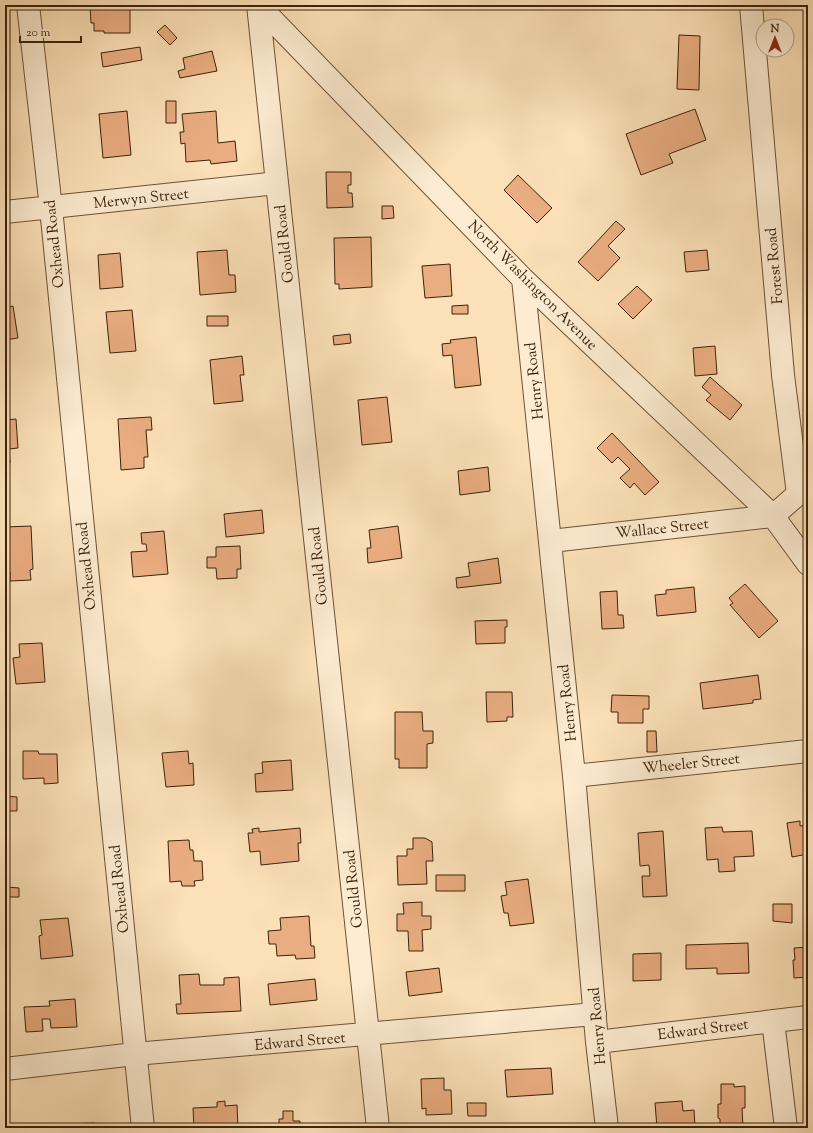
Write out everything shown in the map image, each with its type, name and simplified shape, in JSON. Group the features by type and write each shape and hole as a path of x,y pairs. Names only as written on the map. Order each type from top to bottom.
{"street":[{"name":"Oxhead Road","path":"28,5 51,208 143,1128"},
{"name":"Gould Road","path":"258,5 378,1128"},
{"name":"North Washington Avenue","path":"258,5 524,279 773,516 808,564"},
{"name":"Forest Road","path":"751,5 783,374 798,494 773,516"},
{"name":"Merwyn Street","path":"5,212 277,182"},
{"name":"Henry Road","path":"524,279 574,776 597,1042 607,1128"},
{"name":"Wallace Street","path":"551,541 773,516"},
{"name":"Wheeler Street","path":"574,776 808,751"},
{"name":"Edward Street","path":"5,1069 135,1054 369,1035 595,1014"},
{"name":"Edward Street","path":"597,1042 808,1017"},
{"path":"773,1021 786,1128"}],"building":[{"path":"130,5 130,33 104,33 104,31 94,31 94,23 91,23 90,6"},
{"path":"165,25 177,38 170,45 157,32"},
{"path":"679,35 700,36 699,90 677,89"},
{"path":"140,47 142,60 103,67 101,53"},
{"path":"212,51 217,71 180,78 178,71 185,69 183,58"},
{"path":"166,101 176,101 176,123 166,123"},
{"path":"695,109 706,140 669,154 673,163 641,175 626,134"},
{"path":"127,111 131,155 103,158 99,114"},
{"path":"216,111 218,143 235,141 237,161 211,164 210,160 186,162 185,143 181,144 180,132 184,132 182,114"},
{"path":"326,172 351,172 351,185 348,185 348,193 352,193 353,207 327,208"},
{"path":"518,175 552,208 537,223 504,190"},
{"path":"382,206 393,206 394,218 382,219"},
{"path":"616,221 625,229 608,246 620,258 598,281 578,262"},
{"path":"371,237 372,287 339,289 339,284 335,284 334,238"},
{"path":"227,250 229,275 235,275 236,292 200,295 197,252"},
{"path":"707,250 709,270 686,272 684,252"},
{"path":"120,253 123,287 100,289 98,255"},
{"path":"450,264 452,296 425,298 422,266"},
{"path":"637,286 652,300 633,319 618,304"},
{"path":"468,305 468,314 452,314 452,306"},
{"path":"13,306 18,338 5,340 5,308"},
{"path":"132,310 136,351 110,353 106,312"},
{"path":"207,316 228,316 228,326 207,326"},
{"path":"350,334 351,343 334,345 333,336"},
{"path":"476,337 481,385 455,388 452,355 443,356 442,344 451,343 450,340"},
{"path":"715,346 717,374 695,376 693,348"},
{"path":"242,356 244,375 240,375 243,401 214,404 210,360"},
{"path":"710,377 742,405 730,420 706,400 711,395 702,387"},
{"path":"387,397 392,442 362,445 358,400"},
{"path":"151,417 152,430 146,430 148,457 144,457 144,468 121,470 118,419"},
{"path":"16,419 18,448 9,449 10,463 5,464 5,420"},
{"path":"612,433 659,482 645,495 634,483 630,488 620,478 630,469 618,457 612,463 597,448"},
{"path":"488,467 490,491 460,495 458,471"},
{"path":"262,510 264,533 226,537 224,514"},
{"path":"31,526 33,569 30,570 31,580 10,581 10,572 7,573 5,527"},
{"path":"398,526 402,558 368,563 367,548 371,548 369,530"},
{"path":"164,531 168,574 133,577 131,552 147,551 146,544 142,544 141,533"},
{"path":"240,546 241,569 237,569 237,578 217,579 216,568 207,568 207,557 216,557 216,547"},
{"path":"498,558 501,583 457,588 456,578 470,576 468,563"},
{"path":"745,584 778,621 759,638 730,605 733,603 729,598"},
{"path":"694,587 696,612 657,616 655,595 666,594 666,590"},
{"path":"617,591 618,615 623,615 624,628 602,629 600,592"},
{"path":"507,620 507,627 505,627 505,643 476,644 475,621"},
{"path":"42,643 45,682 16,684 13,658 20,657 19,644"},
{"path":"758,675 761,699 753,700 753,703 703,709 700,683"},
{"path":"486,692 512,692 513,717 507,717 507,721 487,722"},
{"path":"612,695 649,696 649,709 643,709 643,723 618,723 618,712 611,712"},
{"path":"395,712 422,712 423,731 433,731 433,743 427,744 427,768 399,768 399,759 395,759"},
{"path":"647,731 656,731 657,752 647,752"},
{"path":"23,751 38,751 39,754 57,754 58,783 44,784 44,778 23,779"},
{"path":"188,751 189,764 193,763 194,785 166,787 162,753"},
{"path":"291,760 293,790 256,792 255,774 263,773 262,762"},
{"path":"5,796 17,797 17,811 5,811"},
{"path":"800,821 800,826 808,825 808,854 792,857 787,823"},
{"path":"722,827 723,832 752,831 754,856 734,857 735,871 719,872 718,859 707,860 705,828"},
{"path":"259,828 259,832 300,828 301,843 298,843 299,861 261,865 260,851 250,852 248,833 253,833 252,829"},
{"path":"663,831 667,896 643,897 642,876 650,876 649,865 640,866 638,833"},
{"path":"413,838 425,838 432,842 433,861 426,861 427,884 398,885 397,856 407,856 407,849 413,849"},
{"path":"189,840 190,850 193,850 194,861 202,861 203,880 194,881 195,886 182,886 181,881 170,882 168,841"},
{"path":"436,875 465,875 465,891 436,891"},
{"path":"528,879 534,923 510,926 508,913 504,913 501,896 507,895 505,882"},
{"path":"7,887 19,888 19,897 6,897"},
{"path":"422,902 422,916 431,916 431,929 422,930 423,951 409,951 408,931 397,931 397,914 404,914 403,903"},
{"path":"773,904 792,904 792,923 773,921"},
{"path":"309,916 311,946 314,946 315,958 296,959 295,955 277,956 276,944 269,944 268,931 281,930 280,918"},
{"path":"68,918 73,956 41,959 39,936 42,935 40,920"},
{"path":"748,943 749,973 717,974 717,968 686,969 686,945"},
{"path":"808,947 808,977 794,978 794,948"},
{"path":"661,953 661,980 633,981 633,954"},
{"path":"439,968 442,992 409,996 406,972"},
{"path":"199,974 200,985 224,985 224,978 239,977 241,1011 177,1014 176,1004 181,1004 179,975"},
{"path":"315,979 317,1000 270,1005 268,984"},
{"path":"75,999 77,1027 51,1028 50,1019 42,1019 43,1031 26,1032 24,1007 50,1006 49,1001"},
{"path":"551,1068 553,1094 507,1097 505,1070"},
{"path":"444,1078 444,1090 451,1090 452,1114 426,1115 426,1108 422,1109 421,1079"},
{"path":"721,1084 734,1084 734,1087 745,1086 745,1108 742,1108 743,1127 748,1128 725,1128 725,1124 720,1124 720,1119 718,1118 718,1104 721,1104"},
{"path":"225,1101 225,1106 237,1105 238,1128 194,1128 193,1108 217,1107 217,1102"},
{"path":"682,1101 683,1111 694,1110 695,1126 685,1126 685,1128 657,1128 655,1103"},
{"path":"467,1103 486,1103 486,1116 468,1116"},
{"path":"283,1111 293,1111 293,1121 300,1121 300,1128 279,1128 279,1119 283,1119"},
{"path":"95,1123 95,1128 66,1128 66,1124"}]}
